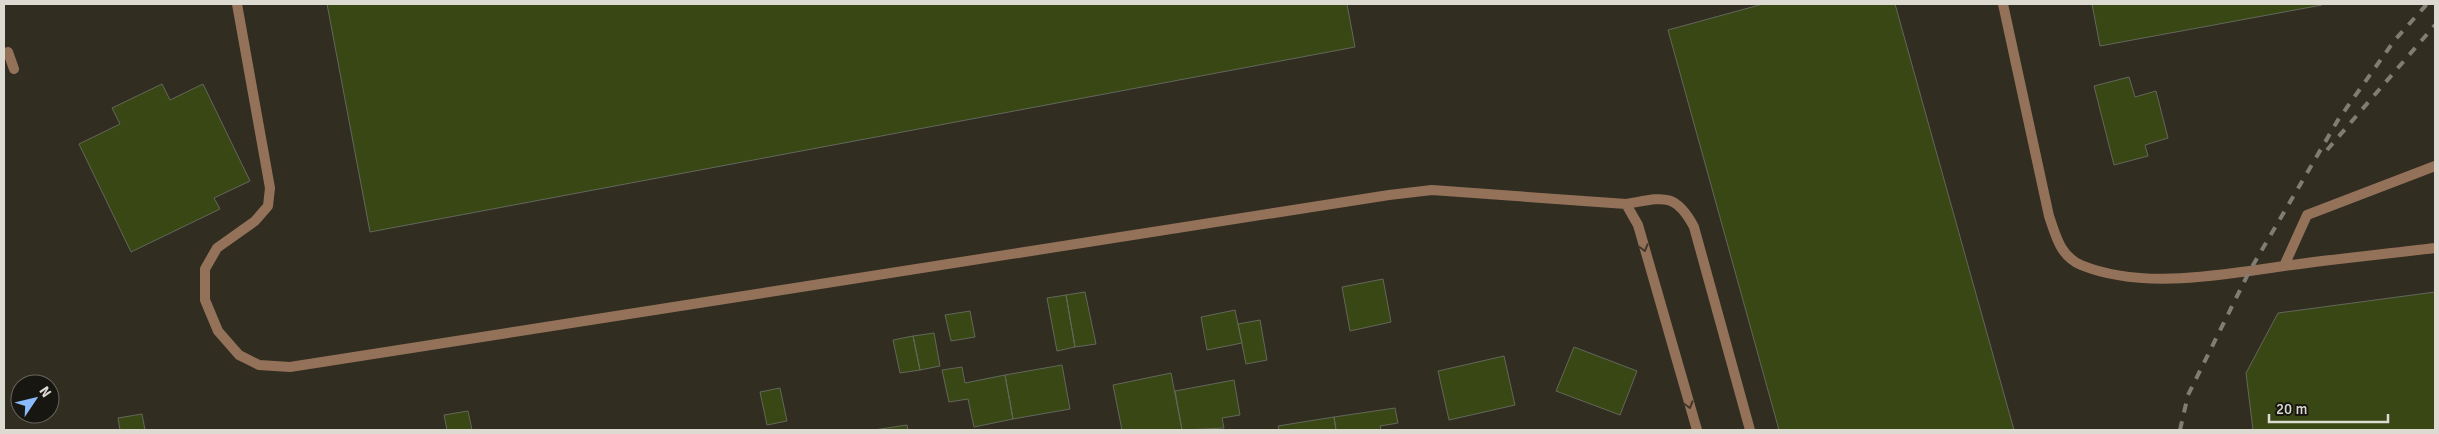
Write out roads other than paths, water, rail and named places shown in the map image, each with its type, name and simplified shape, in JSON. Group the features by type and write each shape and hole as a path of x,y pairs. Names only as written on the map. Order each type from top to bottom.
{"lane":[{"path":"236,4 270,188 268,206 255,221 217,248 205,269 205,300 218,331 239,355 259,365 290,367 1389,195 1432,190 1626,204 1650,200 1671,200 1685,210 1694,227 1750,430"},
{"path":"2003,4 2049,216 2060,249 2080,265 2121,275 2174,279 2249,272 2435,248"},
{"path":"4,54 8,52 14,69"},
{"path":"2284,266 2307,215 2435,166"},
{"path":"1626,204 1638,225 1697,430"}],"railway":[{"path":"2180,430 2188,395 2249,272 2338,120 2394,41 2427,4"},
{"path":"2327,150 2435,25"}]}
